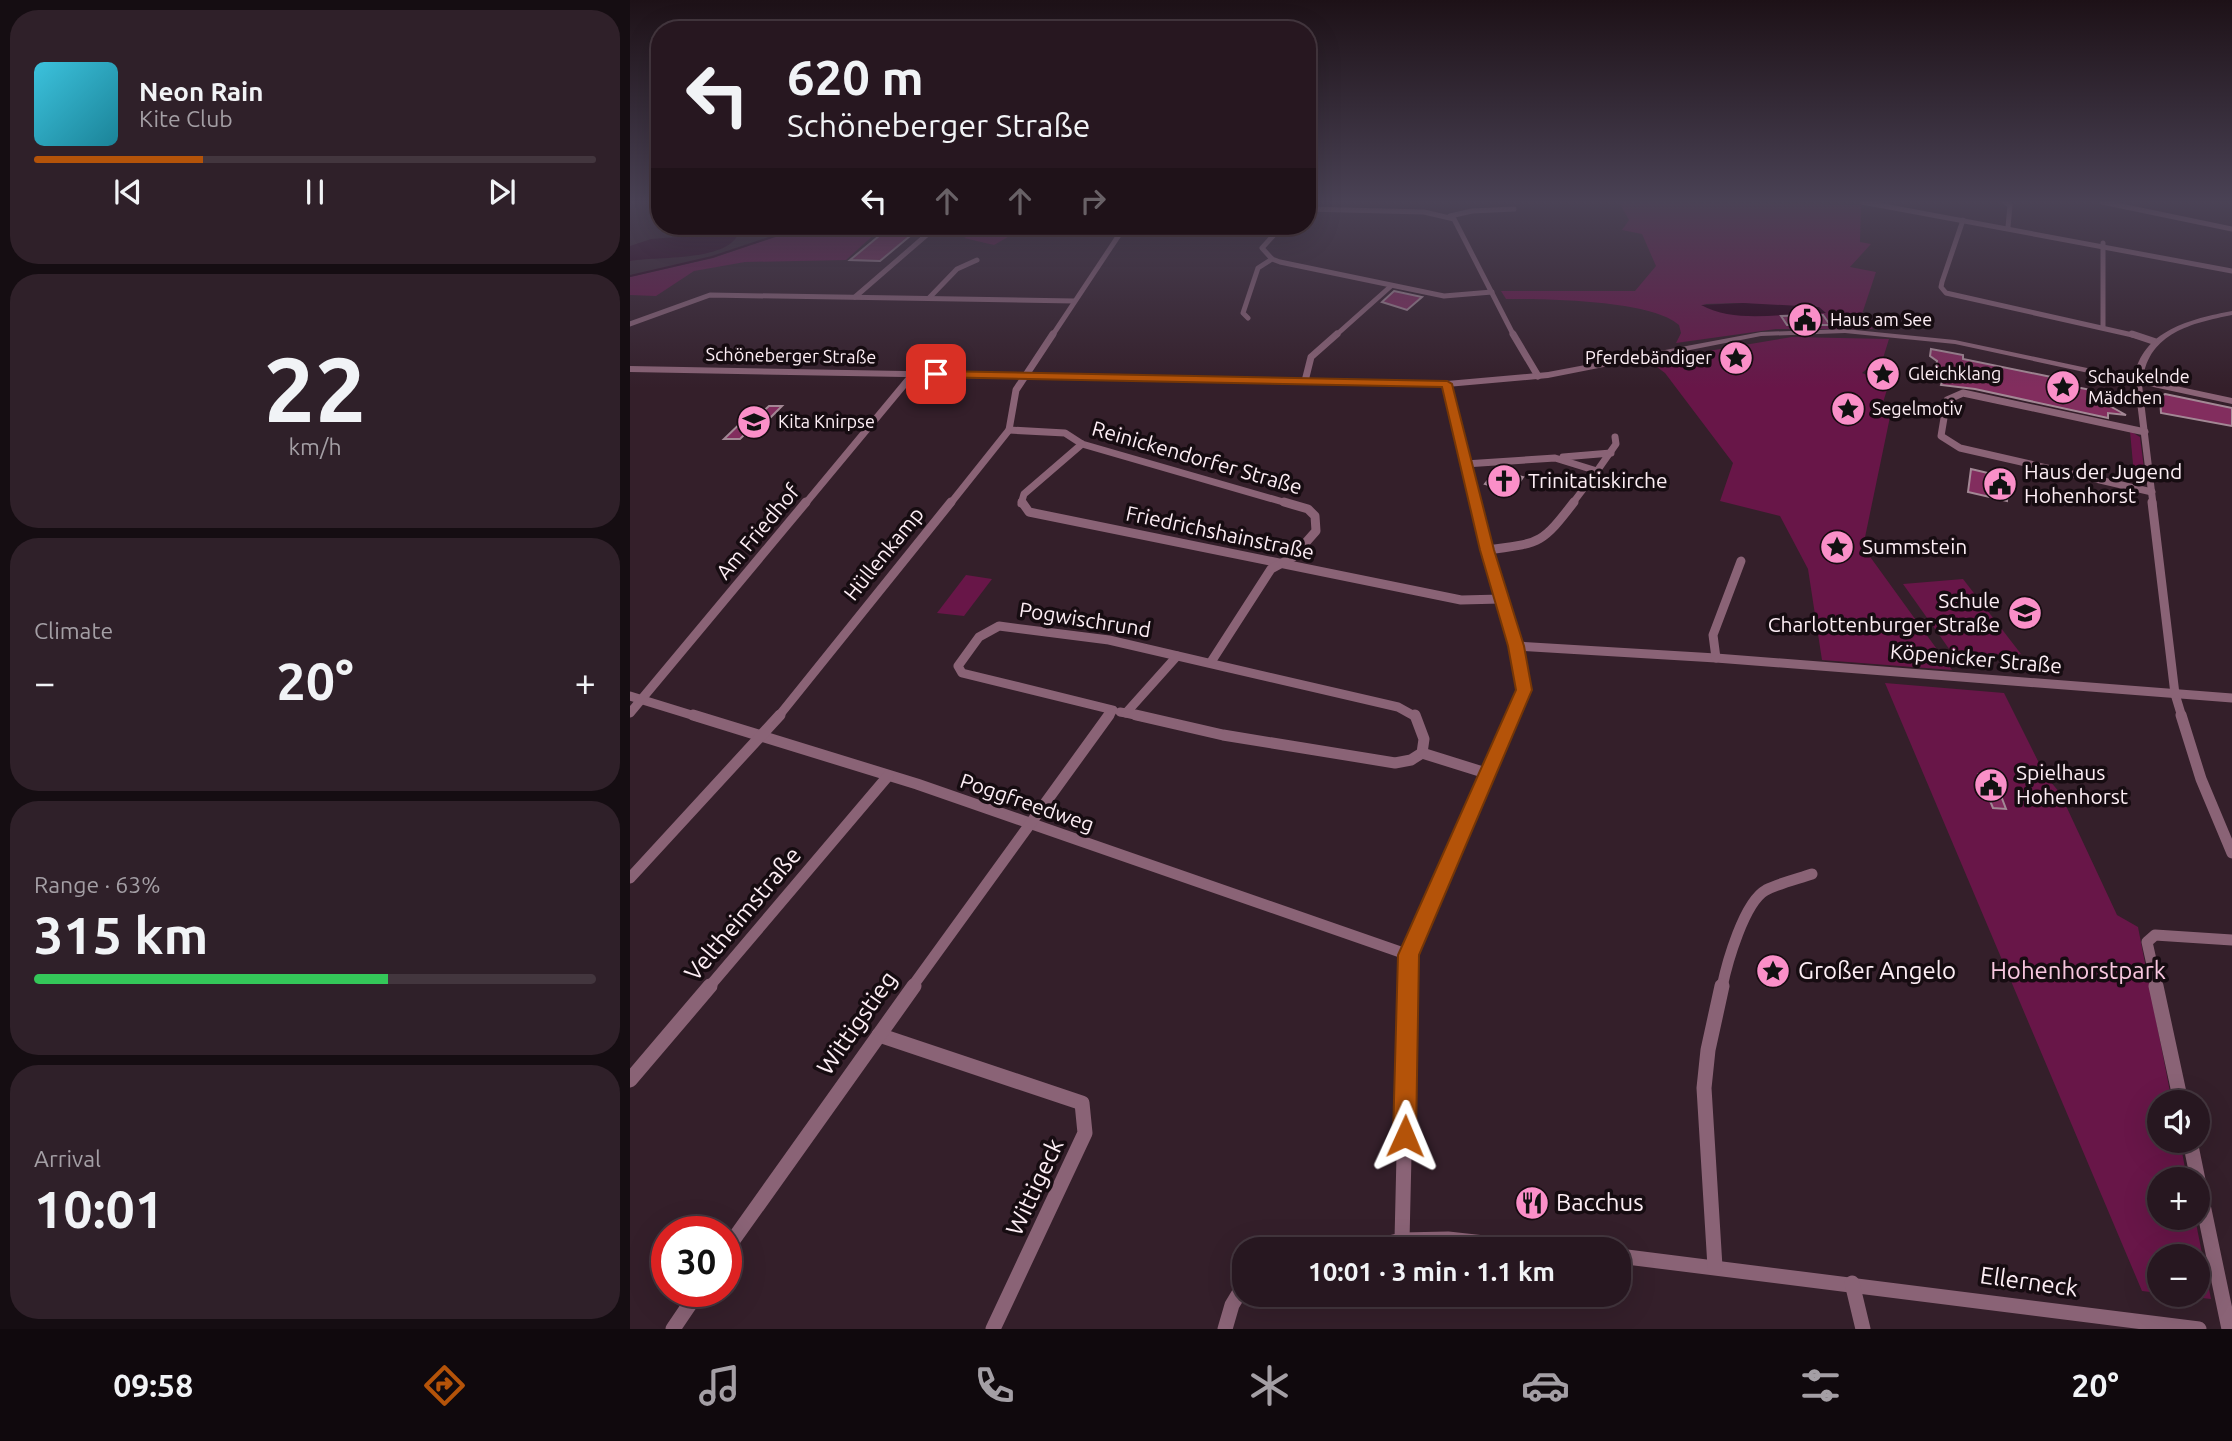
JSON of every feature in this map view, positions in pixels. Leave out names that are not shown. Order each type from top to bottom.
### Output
[{"type":"street","points":[[855,297],[893,264]]},
{"type":"street","points":[[929,298],[957,269],[968,264]]},
{"type":"street","name":"Hüllenkamp","points":[[630,878],[762,737],[1009,430],[1016,390],[1099,264]]},
{"type":"street","points":[[1248,318],[1243,313],[1258,268],[1264,264]]},
{"type":"street","points":[[1294,264],[1444,296],[1492,292]]},
{"type":"street","points":[[1478,264],[1538,376]]},
{"type":"street","points":[[1948,264],[1941,288],[1946,293],[2103,326],[2156,342]]},
{"type":"street","points":[[2103,264],[2103,326]]},
{"type":"street","points":[[2200,264],[2232,271]]},
{"type":"street","points":[[1305,381],[1311,357],[1391,286]]},
{"type":"street","points":[[630,324],[705,296],[1074,301]]},
{"type":"street","points":[[2232,313],[2188,324],[2156,342],[2139,365],[2138,380],[2175,694],[2201,779],[2232,853]]},
{"type":"street","name":"Schöneberger Straße","points":[[630,369],[1447,384],[1538,376],[1751,336],[1838,332],[1904,336],[1969,346],[2232,400]]},
{"type":"street","points":[[2104,374],[2139,365]]},
{"type":"street","name":"Am Friedhof","points":[[630,713],[644,700],[913,374]]},
{"type":"street","points":[[1402,1237],[1409,955],[1524,690],[1516,646],[1487,550],[1447,384]]},
{"type":"street","points":[[2145,432],[1963,393],[1947,400],[1941,436],[1946,442],[1960,448],[2152,492]]},
{"type":"street","name":"Reinickendorfer Straße","points":[[1009,430],[1065,433],[1082,444],[1308,509],[1315,516],[1316,531],[1293,557],[1272,569],[1211,662]]},
{"type":"street","points":[[1487,550],[1535,544],[1542,539],[1555,527],[1611,453],[1616,444],[1615,437]]},
{"type":"street","name":"Friedrichshainstraße","points":[[1082,444],[1024,494],[1021,504],[1029,512],[1461,600],[1501,599]]},
{"type":"street","points":[[1465,464],[1611,453]]},
{"type":"street","points":[[1555,458],[1597,471]]},
{"type":"street","points":[[1716,658],[1713,635],[1741,561]]},
{"type":"street","name":"Pogwischrund","points":[[999,626],[1086,636],[1177,656],[1398,708],[1415,715],[1421,726],[1424,739],[1422,753],[1411,760],[1395,763],[1223,735],[962,673],[958,666],[979,637],[999,626]]},
{"type":"street","name":"Köpenicker Straße","points":[[1516,646],[1716,658],[2232,698]]},
{"type":"street","name":"Pogwischrund","points":[[1126,713],[1177,656]]},
{"type":"street","name":"Poggfreedweg","points":[[630,696],[888,776],[1409,955]]},
{"type":"street","points":[[1028,824],[1113,710]]},
{"type":"street","points":[[1422,753],[1486,773]]},
{"type":"street","name":"Veltheimstraße","points":[[630,1080],[888,776]]},
{"type":"street","name":"Wittigstieg","points":[[742,1228],[1028,824]]},
{"type":"street","points":[[1715,1267],[1704,1088],[1708,1049],[1723,981],[1746,914],[1755,898],[1766,890],[1812,874]]},
{"type":"street","points":[[2178,1090],[2147,942],[2153,935],[2232,940]]},
{"type":"street","name":"Wittigeck","points":[[879,1035],[1082,1102],[1085,1133],[993,1329]]},
{"type":"street","points":[[2208,1230],[2229,1329]]},
{"type":"street","name":"Ellerneck","points":[[1631,1257],[1852,1283],[2199,1329]]},
{"type":"street","points":[[1852,1283],[1863,1329]]},
{"type":"street","points":[[1225,1329],[1232,1305]]},
{"type":"street","points":[[673,1329],[688,1307]]},
{"type":"green space","points":[[687,264],[734,264],[694,271],[656,296],[630,295],[630,277]]},
{"type":"green space","points":[[1655,264],[1853,264],[1850,267],[1876,272],[1862,314],[1873,329],[1776,329],[1676,343],[1681,333],[1679,325],[1646,310],[1597,303],[1506,299],[1501,291],[1635,291]],"holes":[[[1743,303],[1825,313],[1748,316],[1703,304]]]},
{"type":"green space","points":[[1792,337],[1889,339],[1880,368],[1870,366],[1862,373],[1889,383],[1881,409],[1891,412],[1863,547],[1952,670],[1822,660],[1808,569],[1780,516],[1720,501],[1733,463],[1665,373],[1649,361]]},
{"type":"green space","points":[[2130,431],[2140,437],[2146,484],[2135,486]]},
{"type":"green space","points":[[966,575],[992,579],[964,616],[937,613]]},
{"type":"green space","points":[[1963,579],[2021,654],[1957,660],[1903,584]]},
{"type":"green space","name":"Hohenhorstpark","points":[[1885,683],[2004,693],[2045,775],[2060,793],[2117,915],[2138,927],[2170,1090],[2147,1090],[2147,1153],[2182,1153],[2185,1167],[2147,1167],[2147,1230],[2197,1230],[2200,1244],[2147,1244],[2147,1292],[2142,1291]]},
{"type":"shaded area","points":[[1743,303],[1819,307],[1826,313],[1746,316],[1731,315],[1701,305]]},
{"type":"building","points":[[1394,291],[1422,297],[1407,310],[1382,302]]},
{"type":"building","name":"Haus am See","points":[[1823,315],[1830,325],[1787,325],[1781,316]]},
{"type":"building","points":[[1931,349],[1963,355],[1963,359],[2061,379],[2071,386],[2091,390],[2091,394],[2108,397],[2108,405],[2126,415],[2108,413],[2108,418],[1975,389],[1941,385],[1943,379],[1935,373],[1937,361],[1930,356]]},
{"type":"building","points":[[2165,394],[2232,408],[2232,426],[2161,413],[2160,397]]},
{"type":"building","name":"Kita Knirpse","points":[[769,406],[782,406],[759,429],[750,429],[740,439],[724,439],[749,415],[759,415]]},
{"type":"building","name":"Haus der Jugend Hohenhorst","points":[[1971,469],[2009,478],[2007,501],[1968,492]]},
{"type":"building","name":"Trinitatiskirche","points":[[1496,470],[1523,477],[1513,492],[1485,484]]},
{"type":"building","name":"Spielhaus Hohenhorst","points":[[1979,774],[1993,775],[2006,809],[1993,808]]},
{"type":"waterway","points":[[630,276],[682,264]]},
{"type":"place","name":"Haus am See","points":[[1805,320]]},
{"type":"place","name":"Pferdebändiger","points":[[1736,358]]},
{"type":"place","name":"Gleichklang","points":[[1883,374]]},
{"type":"place","name":"Schaukelnde Mädchen","points":[[2063,387]]},
{"type":"place","name":"Segelmotiv","points":[[1848,409]]},
{"type":"place","name":"Kita Knirpse","points":[[754,422]]},
{"type":"place","name":"Trinitatiskirche","points":[[1504,481]]},
{"type":"place","name":"Haus der Jugend Hohenhorst","points":[[2000,484]]},
{"type":"place","name":"Summstein","points":[[1837,547]]},
{"type":"place","name":"Schule Charlottenburger Straße","points":[[2025,613]]},
{"type":"place","name":"Spielhaus Hohenhorst","points":[[1991,785]]},
{"type":"place","name":"Großer Angelo","points":[[1773,971]]},
{"type":"place","name":"Bacchus","points":[[1532,1203]]},
{"type":"route","points":[[936,374],[1447,384],[1447,394],[1487,550],[1516,646],[1524,690],[1409,955],[1405,1136]]}]
